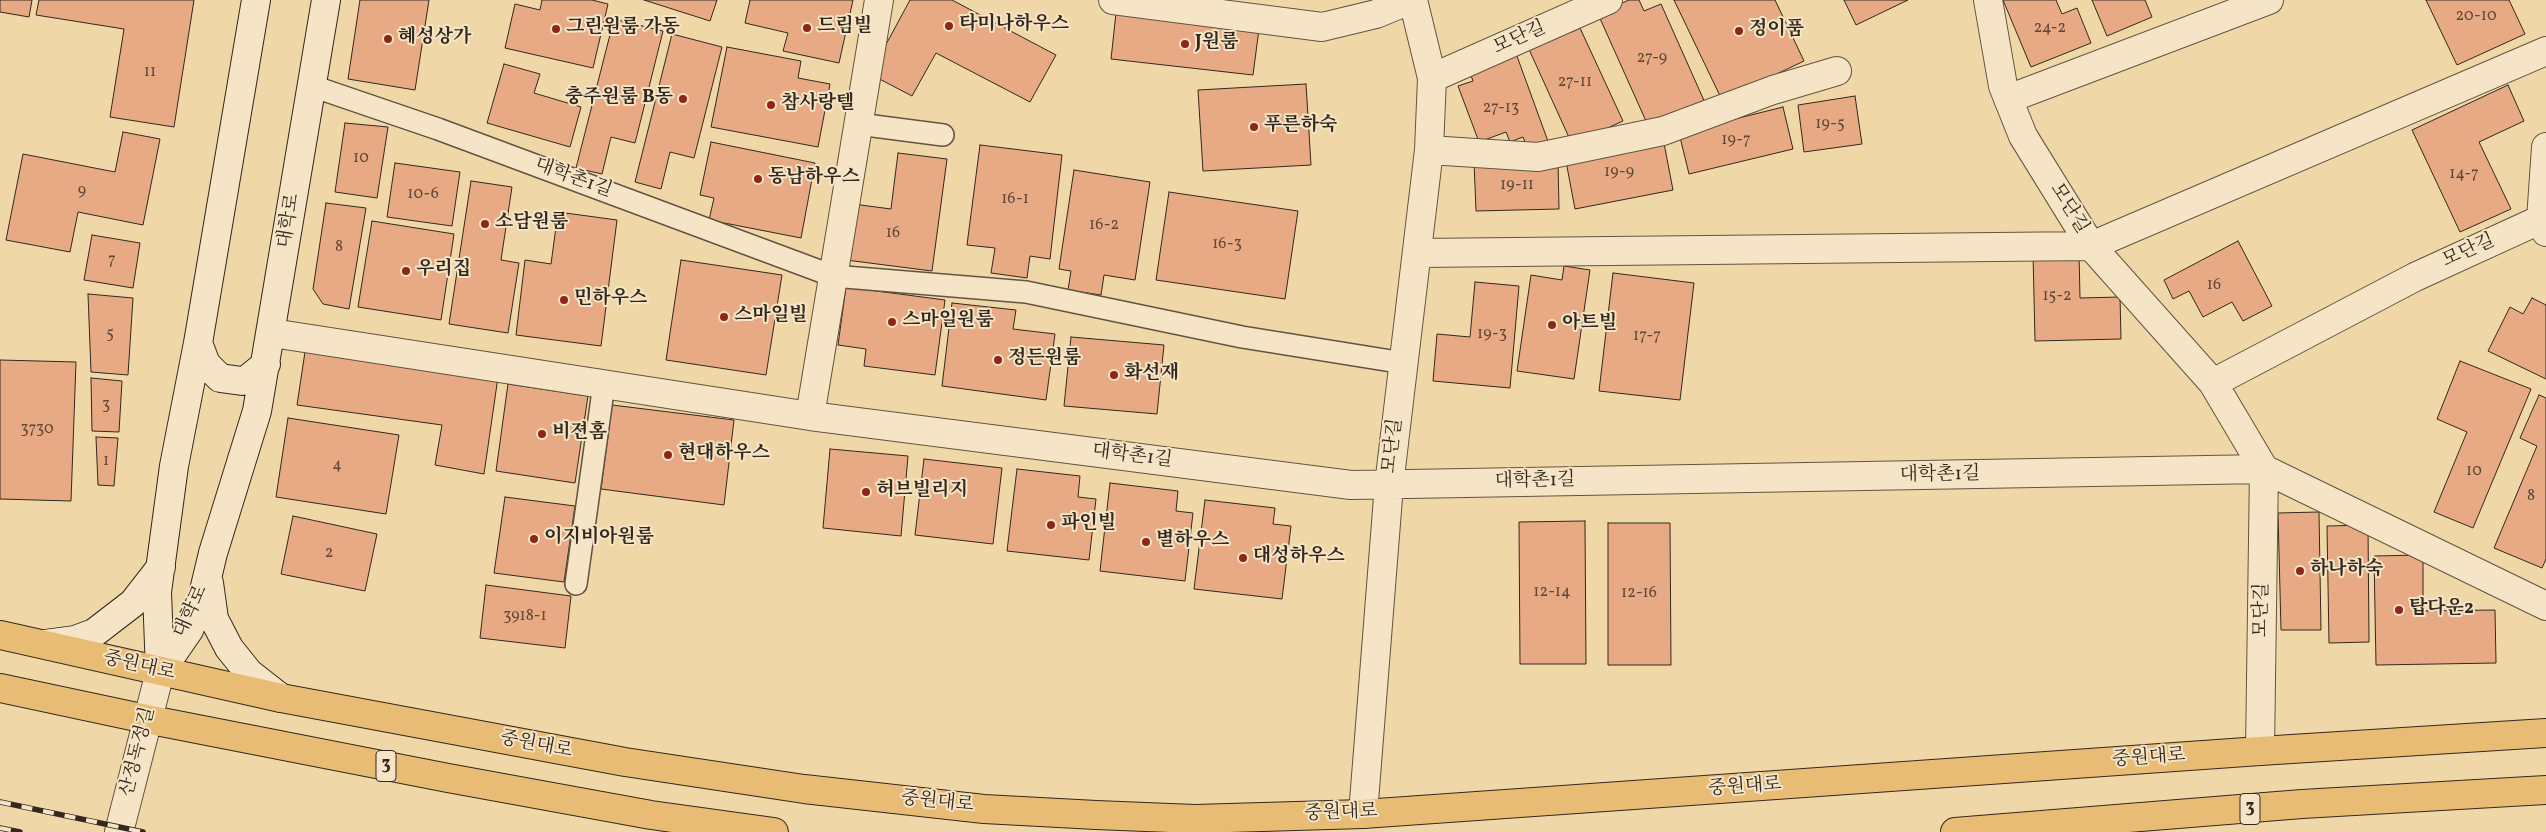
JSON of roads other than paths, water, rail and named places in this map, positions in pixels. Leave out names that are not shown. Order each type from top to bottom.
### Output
[{"type":"main road","name":"중원대로","points":[[0,635],[281,698],[625,762],[804,788],[974,808],[1195,819],[1363,814],[2260,751],[2546,734]]},
{"type":"main road","name":"3","points":[[0,688],[146,719],[651,815],[774,832]]},
{"type":"main road","name":"3","points":[[1955,832],[2302,804],[2546,790]]},
{"type":"street","name":"대학로","points":[[160,672],[157,629],[158,592],[174,466],[198,343],[256,0]]},
{"type":"street","name":"대학로","points":[[160,672],[189,630],[202,599],[257,411],[272,333],[326,0]]},
{"type":"street","points":[[810,416],[878,0]]},
{"type":"street","points":[[1113,0],[1322,27],[1376,14],[1411,0]]},
{"type":"street","name":"모단길","points":[[1363,814],[1388,485],[1430,150],[1432,78],[1411,0]]},
{"type":"street","name":"모단길","points":[[1432,78],[1608,0]]},
{"type":"street","name":"모단길","points":[[1988,0],[1998,58],[2008,99],[2023,136],[2092,246],[2213,383],[2264,469],[2260,751]]},
{"type":"street","points":[[2008,99],[2269,0]]},
{"type":"street","points":[[1418,254],[2092,246],[2546,51]]},
{"type":"street","points":[[1430,150],[1538,157],[1663,131],[1773,90],[1837,71]]},
{"type":"street","points":[[2544,223],[2546,147]]},
{"type":"street","name":"모단길","points":[[2213,383],[2415,277],[2544,223]]},
{"type":"street","name":"대학촌1길","points":[[272,333],[810,416],[1351,485],[2264,469]]},
{"type":"street","points":[[198,343],[206,364],[220,378],[242,381],[250,378],[266,364]]},
{"type":"street","points":[[2264,469],[2546,606]]},
{"type":"street","points":[[45,644],[75,640],[94,633],[133,603],[161,567]]},
{"type":"street","points":[[208,575],[214,619],[228,648],[250,673],[281,698]]},
{"type":"street","name":"산정독정길","points":[[119,832],[146,719],[160,672]]},
{"type":"lane","name":"대학촌1길","points":[[312,86],[438,129],[833,276],[1026,292],[1242,337],[1404,363]]},
{"type":"lane","points":[[858,124],[943,135]]},
{"type":"lane","points":[[576,584],[604,384]]},
{"type":"railway","points":[[0,802],[143,832]]},
{"type":"railway","points":[[0,828],[20,832]]},
{"type":"place","name":"타미나하우스","points":[[949,26]]},
{"type":"place","name":"드림빌","points":[[807,28]]},
{"type":"place","name":"그린원룸 가동","points":[[556,29]]},
{"type":"place","name":"정이품","points":[[1739,31]]},
{"type":"place","name":"혜성상가","points":[[388,39]]},
{"type":"place","name":"J원룸","points":[[1185,44]]},
{"type":"place","name":"충주원룸 B동","points":[[683,99]]},
{"type":"place","name":"참사랑텔","points":[[771,105]]},
{"type":"place","name":"푸른하숙","points":[[1254,127]]},
{"type":"place","name":"동남하우스","points":[[758,179]]},
{"type":"place","name":"소담원룸","points":[[485,224]]},
{"type":"place","name":"우리집","points":[[406,271]]},
{"type":"place","name":"민하우스","points":[[564,300]]},
{"type":"place","name":"스마일빌","points":[[724,317]]},
{"type":"place","name":"스마일원룸","points":[[892,322]]},
{"type":"place","name":"아트빌","points":[[1552,325]]},
{"type":"place","name":"정든원룸","points":[[998,360]]},
{"type":"place","name":"화선재","points":[[1114,375]]},
{"type":"place","name":"비젼홈","points":[[542,434]]},
{"type":"place","name":"현대하우스","points":[[668,455]]},
{"type":"place","name":"허브빌리지","points":[[866,492]]},
{"type":"place","name":"파인빌","points":[[1051,525]]},
{"type":"place","name":"이지비아원룸","points":[[534,539]]},
{"type":"place","name":"별하우스","points":[[1146,542]]},
{"type":"place","name":"대성하우스","points":[[1243,558]]},
{"type":"place","name":"하나하숙","points":[[2300,571]]},
{"type":"place","name":"탑다운2","points":[[2399,610]]}]
